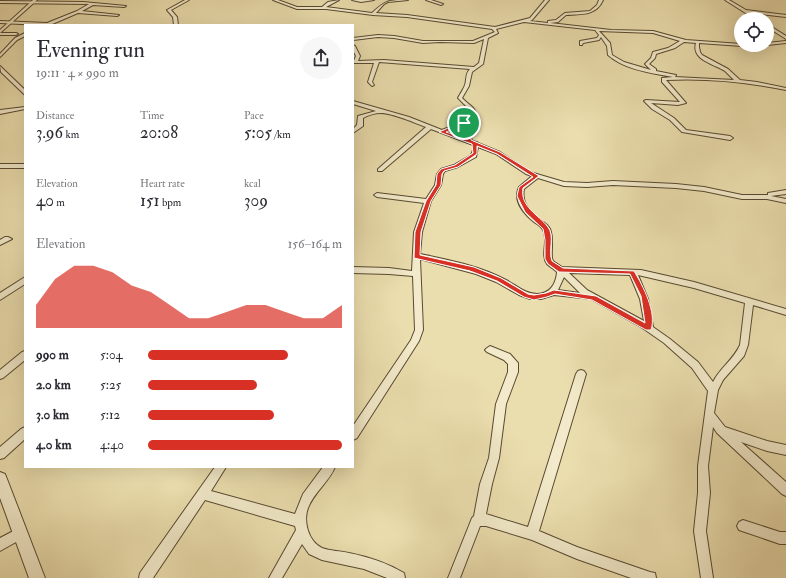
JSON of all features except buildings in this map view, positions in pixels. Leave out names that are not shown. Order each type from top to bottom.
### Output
[{"type":"street","points":[[61,2],[66,0]]},
{"type":"street","points":[[112,5],[121,0]]},
{"type":"street","points":[[176,24],[175,17],[169,10],[187,0]]},
{"type":"street","points":[[275,0],[297,8],[323,8],[373,14],[412,16],[493,28],[531,19],[547,0]]},
{"type":"street","points":[[323,8],[329,3],[337,0]]},
{"type":"street","points":[[354,0],[372,0]]},
{"type":"street","points":[[373,14],[388,0],[406,0]]},
{"type":"street","points":[[428,0],[442,4]]},
{"type":"street","points":[[546,23],[557,21],[565,14],[582,15],[588,13],[595,9],[601,0]]},
{"type":"street","points":[[727,0],[743,11],[786,16]]},
{"type":"street","points":[[0,33],[33,1]]},
{"type":"street","points":[[0,2],[33,1],[92,3],[124,6]]},
{"type":"street","points":[[0,22],[47,24],[78,12],[92,3]]},
{"type":"street","points":[[78,12],[117,15]]},
{"type":"street","points":[[531,19],[538,23]]},
{"type":"street","points":[[524,21],[596,29],[653,32],[683,40],[734,44]]},
{"type":"street","points":[[354,39],[378,36],[394,37],[420,42],[474,42],[497,32],[493,28]]},
{"type":"street","points":[[596,29],[609,43],[611,49],[610,55],[614,58],[628,64],[684,78]]},
{"type":"street","points":[[775,30],[780,30]]},
{"type":"street","points":[[775,30],[786,38]]},
{"type":"street","points":[[0,33],[16,34]]},
{"type":"street","points":[[0,56],[16,39],[24,35]]},
{"type":"street","points":[[581,44],[581,42],[584,41],[598,39],[601,35]]},
{"type":"street","points":[[441,132],[473,118],[474,113],[471,107],[461,101],[460,98],[467,86],[470,71],[477,68],[481,64],[486,37]]},
{"type":"street","points":[[656,72],[647,64],[653,58],[654,53],[665,51],[681,43],[683,40]]},
{"type":"street","points":[[698,41],[698,51],[704,59],[725,70],[739,82]]},
{"type":"street","points":[[774,43],[786,42]]},
{"type":"street","points":[[354,48],[358,56],[354,61]]},
{"type":"street","points":[[354,61],[377,61],[477,68]]},
{"type":"street","points":[[372,85],[370,82],[377,61]]},
{"type":"street","points":[[0,67],[3,72],[23,88]]},
{"type":"street","points":[[730,138],[684,131],[672,119],[646,102],[651,101],[668,104],[684,103],[663,80],[664,79],[684,78],[757,83],[786,90]]},
{"type":"street","points":[[354,102],[407,118],[441,132],[472,142],[498,153],[528,173],[570,184],[587,186],[613,183],[676,186],[704,189],[742,197],[767,197],[786,201]]},
{"type":"street","points":[[0,112],[24,108]]},
{"type":"street","points":[[354,130],[360,126],[360,117],[370,113],[382,111]]},
{"type":"street","points":[[354,434],[415,342],[419,330],[416,274],[418,232],[428,201],[438,185],[440,174],[443,170],[456,166],[474,156],[476,150],[464,123]]},
{"type":"street","points":[[380,170],[430,127]]},
{"type":"street","points":[[0,166],[24,166]]},
{"type":"street","points":[[536,176],[521,188],[519,196],[527,211],[546,228],[548,240],[548,259],[584,292],[648,328],[667,341],[695,365],[713,390]]},
{"type":"street","points":[[754,198],[756,194],[759,193],[776,194],[786,192]]},
{"type":"street","points":[[377,195],[428,201]]},
{"type":"street","points":[[0,243],[8,239]]},
{"type":"street","points":[[416,256],[471,269],[499,280],[526,296],[540,297],[554,292],[593,298]]},
{"type":"street","points":[[354,270],[389,271],[416,274]]},
{"type":"street","points":[[561,270],[632,272],[648,274],[694,285],[786,312]]},
{"type":"street","points":[[554,292],[561,279],[561,270]]},
{"type":"street","points":[[632,272],[644,296],[648,312],[648,328]]},
{"type":"street","points":[[0,297],[24,281]]},
{"type":"street","points":[[706,578],[700,531],[704,493],[702,466],[709,414],[713,390],[720,377],[741,352],[744,345],[749,301]]},
{"type":"street","points":[[454,578],[473,528],[479,520],[486,484],[494,458],[501,404],[513,372],[513,363],[507,357],[490,350]]},
{"type":"street","points":[[0,375],[24,356]]},
{"type":"street","points":[[532,534],[581,374]]},
{"type":"street","points":[[709,414],[721,430],[786,490]]},
{"type":"street","points":[[721,430],[767,446],[786,450]]},
{"type":"street","points":[[0,454],[24,433]]},
{"type":"street","points":[[145,578],[220,468]]},
{"type":"street","points":[[276,578],[300,526],[302,506],[311,491],[329,468]]},
{"type":"street","points":[[0,479],[21,533],[36,578]]},
{"type":"street","points":[[203,494],[300,526],[307,542],[316,551],[327,555],[368,563],[384,569],[399,578]]},
{"type":"street","points":[[479,520],[493,521],[532,534],[577,553],[650,578]]},
{"type":"street","points":[[743,526],[780,538],[786,538]]},
{"type":"street","points":[[0,545],[21,533]]},
{"type":"route","points":[[464,123],[441,132],[469,141],[478,144],[498,153],[528,173],[536,176],[521,188],[519,196],[527,211],[546,228],[548,240],[548,259],[550,262],[561,270],[632,272],[644,296],[648,312],[648,328],[593,298],[554,292],[540,297],[526,296],[499,280],[471,269],[416,256],[418,232],[428,201],[438,185],[440,174],[443,170],[456,166],[474,156],[476,153],[476,150],[475,143],[469,141],[464,123]]}]
